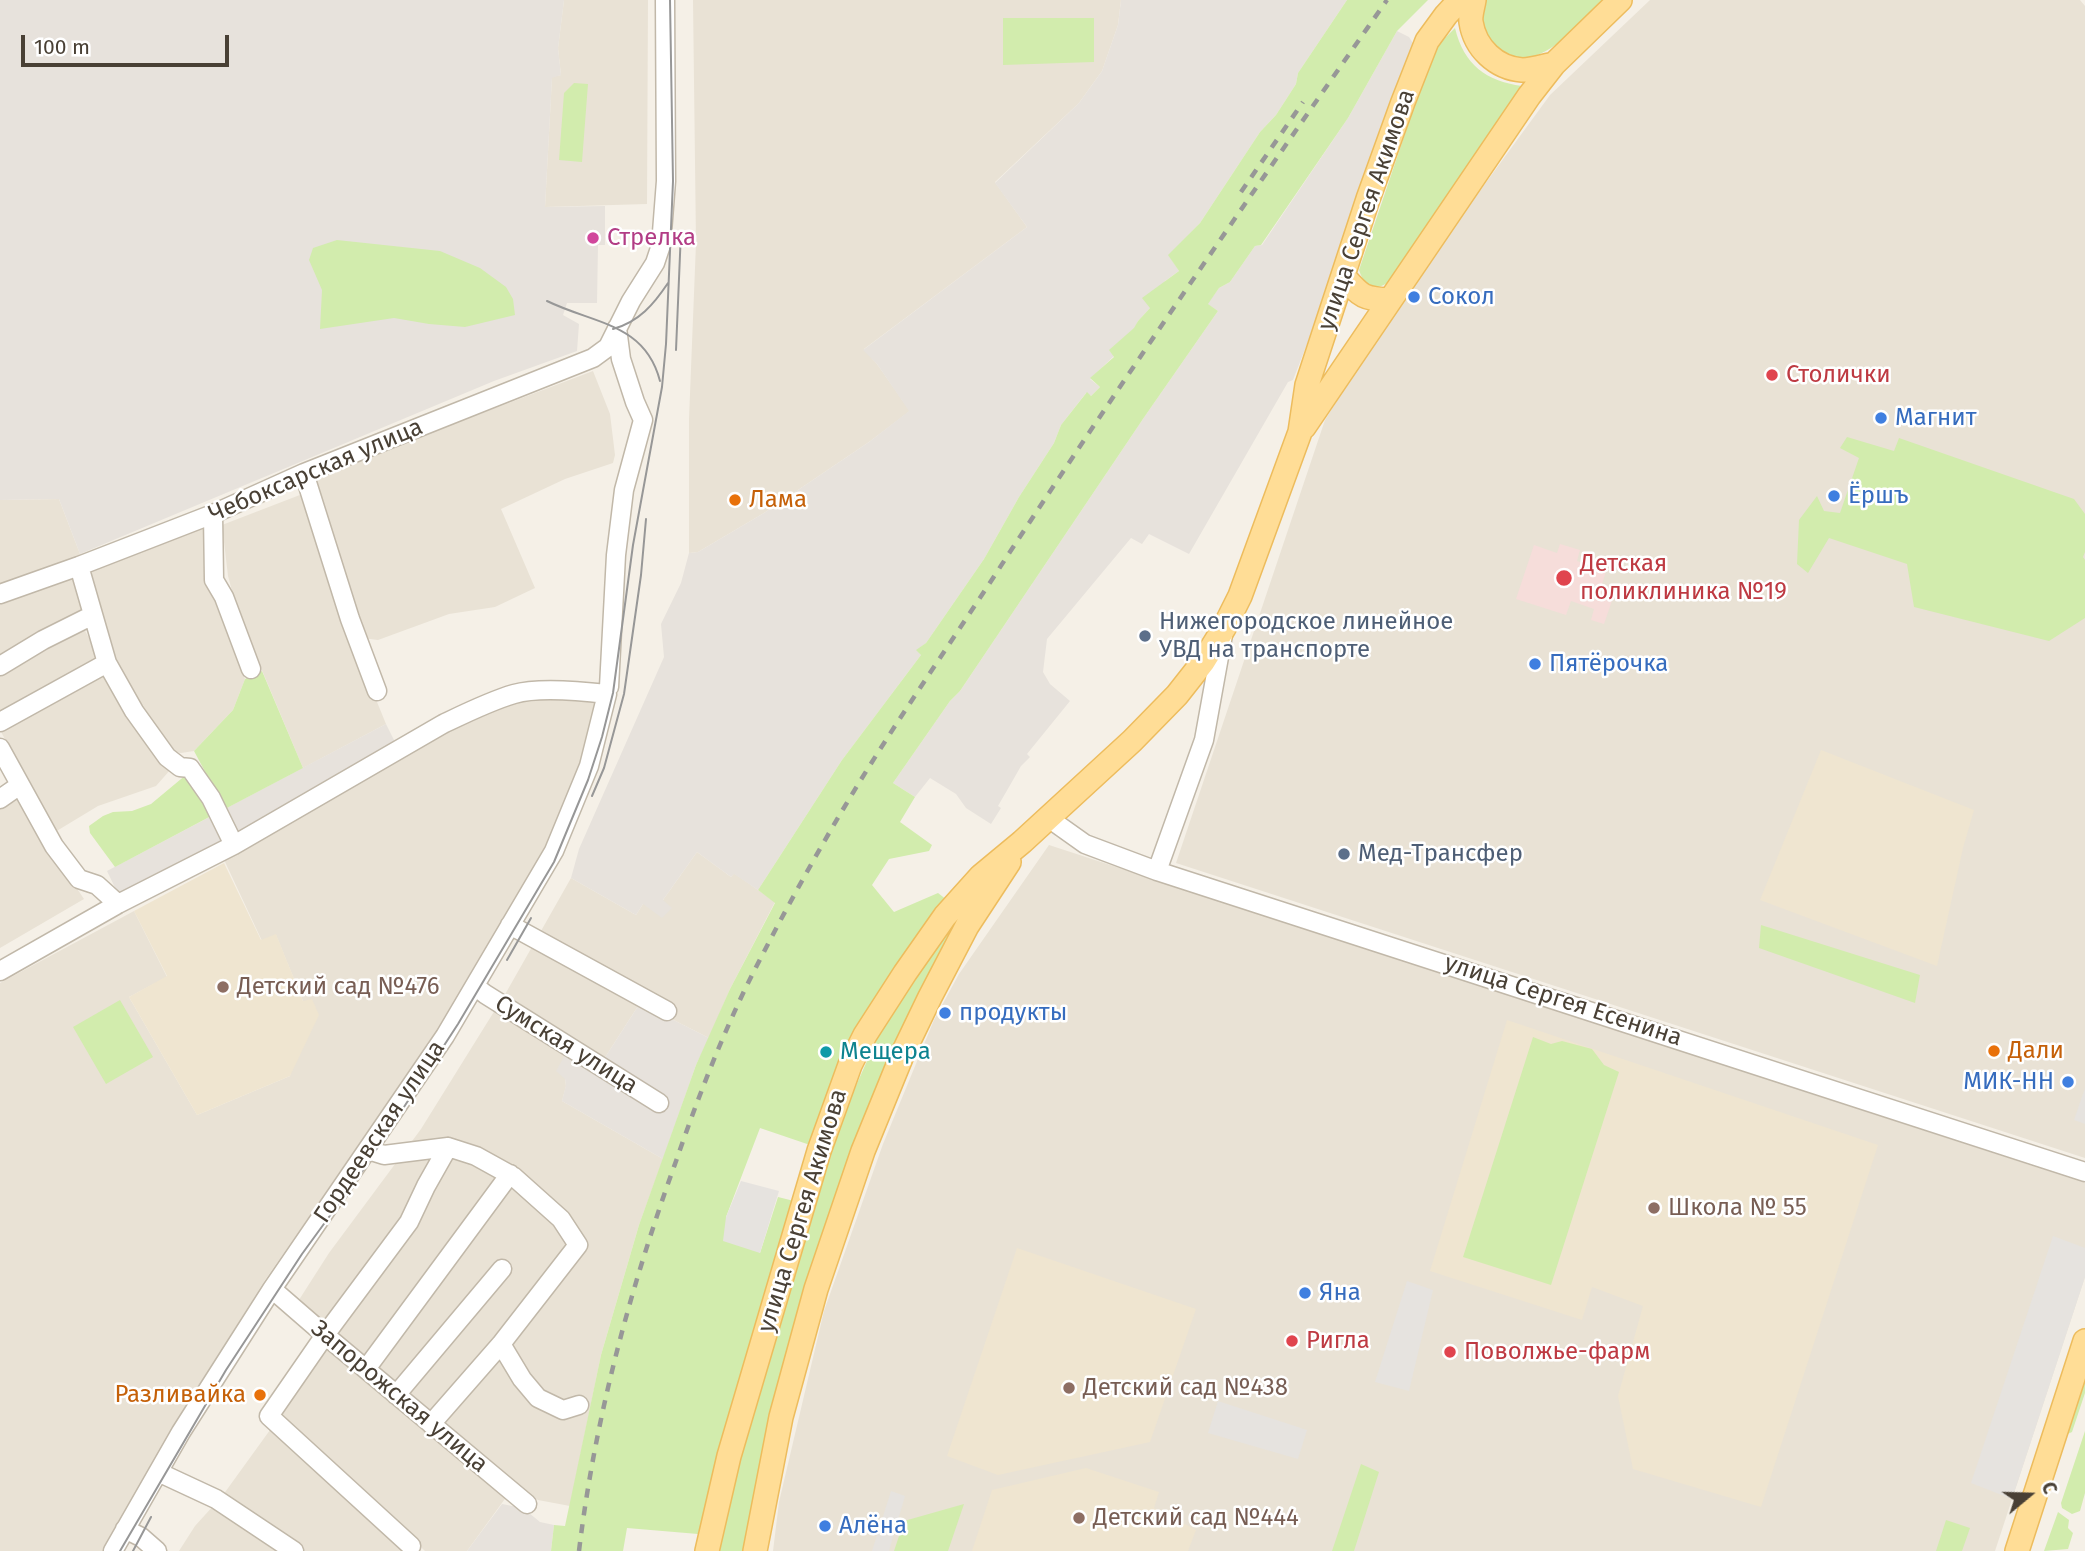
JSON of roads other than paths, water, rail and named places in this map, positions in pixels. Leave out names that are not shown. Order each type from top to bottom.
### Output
[{"type":"main road","name":"улица Сергея Акимова","points":[[707,1551],[729,1456],[819,1151],[850,1065],[865,1035],[905,973],[949,912],[981,876],[1132,741],[1177,695],[1203,663],[1224,628],[1240,596],[1300,432],[1307,385],[1368,199],[1427,41],[1460,0]]},
{"type":"main road","points":[[1474,0],[1471,19],[1476,40],[1488,56],[1506,67],[1525,70],[1555,64]]},
{"type":"main road","name":"улица Сергея Акимова","points":[[1300,432],[1502,134],[1555,64],[1620,0]]},
{"type":"main road","points":[[1344,277],[1359,293],[1370,299],[1390,300]]},
{"type":"main road","name":"улица Сергея Акимова","points":[[755,1551],[780,1417],[816,1289],[863,1151],[902,1053],[967,926],[1022,842]]},
{"type":"main road","points":[[949,912],[958,911],[966,918],[967,926]]},
{"type":"main road","points":[[2017,1551],[2085,1340]]},
{"type":"street","name":"Чебоксарская улица","points":[[0,594],[213,514],[304,473],[593,358],[608,347],[631,301],[655,263],[660,245],[666,181],[665,0]]},
{"type":"street","name":"Гордеевская улица","points":[[113,1551],[181,1432],[272,1289],[445,1036],[554,851],[589,766],[608,690],[624,490],[643,420],[621,359],[617,328]]},
{"type":"street","points":[[304,473],[350,619],[377,691]]},
{"type":"street","points":[[213,514],[214,580],[224,597],[251,669]]},
{"type":"street","points":[[79,566],[107,663],[134,711],[167,757],[180,767],[190,768],[211,798],[234,845]]},
{"type":"street","points":[[0,666],[43,640],[93,615]]},
{"type":"street","points":[[1157,871],[1204,740],[1224,628]]},
{"type":"street","points":[[0,722],[107,663]]},
{"type":"street","points":[[0,971],[118,904],[234,845],[422,735],[465,713],[516,693],[608,690]]},
{"type":"street","points":[[0,748],[54,846],[79,879],[97,885],[118,904]]},
{"type":"street","points":[[0,799],[20,785]]},
{"type":"street","name":"улица Сергея Есенина","points":[[1047,817],[1085,844],[1157,871],[2085,1172]]},
{"type":"street","points":[[510,925],[667,1011]]},
{"type":"street","name":"Сумская улица","points":[[475,986],[659,1103]]},
{"type":"street","points":[[411,1546],[269,1416],[325,1335],[410,1222],[426,1185],[449,1147]]},
{"type":"street","points":[[368,1150],[384,1155],[449,1147],[476,1156],[510,1174],[561,1219],[578,1245],[501,1344],[431,1424]]},
{"type":"street","points":[[366,1369],[510,1174]]},
{"type":"street","points":[[396,1395],[502,1269]]},
{"type":"street","name":"Запорожская улица","points":[[272,1289],[527,1504]]},
{"type":"street","points":[[501,1344],[522,1380],[538,1398],[563,1410],[579,1405]]},
{"type":"street","points":[[158,1472],[216,1499],[294,1551]]},
{"type":"street","points":[[125,1529],[157,1551]]},
{"type":"tram line","points":[[120,1551],[226,1370],[302,1254],[361,1173],[458,1024],[554,862],[588,780],[613,693],[633,545],[662,387],[673,181],[670,0]]},
{"type":"tram line","points":[[676,350],[681,231]]},
{"type":"tram line","points":[[613,329],[631,322],[645,311],[668,283]]},
{"type":"tram line","points":[[547,301],[630,336],[643,347],[653,362],[660,381]]},
{"type":"tram line","points":[[592,796],[604,768],[624,694],[646,519]]},
{"type":"tram line","points":[[507,960],[531,918]]},
{"type":"tram line","points":[[133,1551],[151,1517]]},
{"type":"railway","points":[[579,1551],[594,1452],[616,1354],[643,1258],[683,1140],[711,1068],[764,952],[838,818],[908,706],[1147,347],[1387,0]]},
{"type":"railway","points":[[1241,192],[1303,102]]},
{"type":"place","name":"Стрелка","points":[[593,238]]},
{"type":"place","name":"Сокол","points":[[1414,297]]},
{"type":"place","name":"Столички","points":[[1772,375]]},
{"type":"place","name":"Магнит","points":[[1881,418]]},
{"type":"place","name":"Ёршъ","points":[[1834,496]]},
{"type":"place","name":"Лама","points":[[735,500]]},
{"type":"place","name":"Детская поликлиника №19","points":[[1564,578]]},
{"type":"place","name":"Нижегородское линейное УВД на транспорте","points":[[1145,636]]},
{"type":"place","name":"Пятёрочка","points":[[1535,664]]},
{"type":"place","name":"Мед-Трансфер","points":[[1344,854]]},
{"type":"place","name":"Детский сад №476","points":[[223,987]]},
{"type":"place","name":"продукты","points":[[945,1013]]},
{"type":"place","name":"Дали","points":[[1994,1051]]},
{"type":"place","name":"Мещера","points":[[826,1052]]},
{"type":"place","name":"МИК-НН","points":[[2068,1082]]},
{"type":"place","name":"Школа № 55","points":[[1654,1208]]},
{"type":"place","name":"Яна","points":[[1305,1293]]},
{"type":"place","name":"Ригла","points":[[1292,1341]]},
{"type":"place","name":"Поволжье-фарм","points":[[1450,1352]]},
{"type":"place","name":"Детский сад №438","points":[[1069,1388]]},
{"type":"place","name":"Разливайка","points":[[260,1395]]},
{"type":"place","name":"Детский сад №444","points":[[1079,1518]]},
{"type":"place","name":"Алёна","points":[[825,1526]]}]
